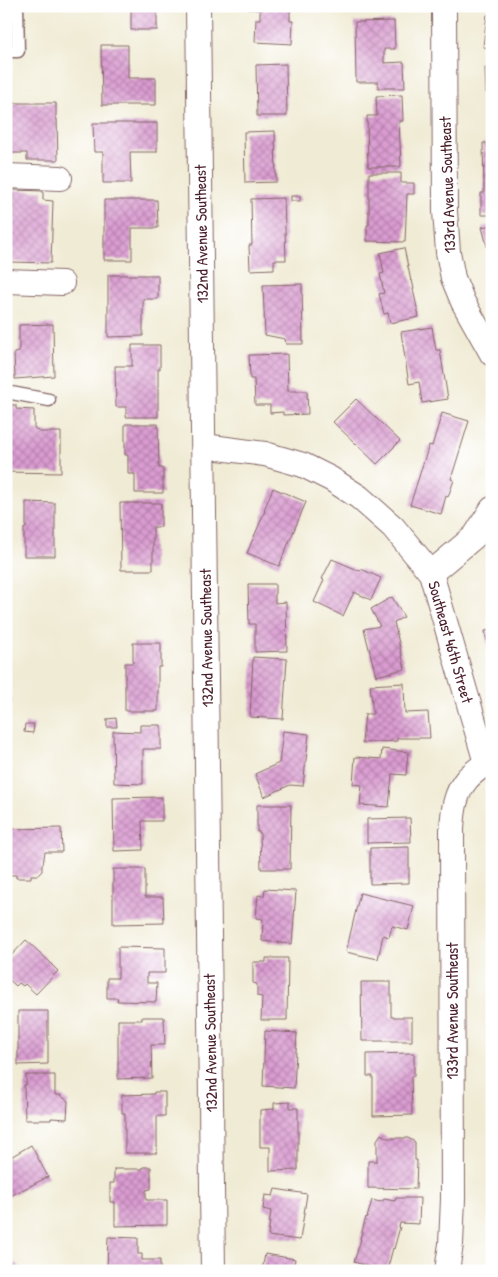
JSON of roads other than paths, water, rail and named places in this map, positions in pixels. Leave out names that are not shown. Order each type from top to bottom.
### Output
[{"type":"street","name":"132nd Avenue Southeast","points":[[198,6],[213,1271]]},
{"type":"street","name":"133rd Avenue Southeast","points":[[444,6],[444,211],[448,252],[453,278],[463,302],[492,354]]},
{"type":"street","points":[[6,176],[60,178]]},
{"type":"street","points":[[6,281],[62,283]]},
{"type":"street","name":"Southeast 46th Street","points":[[204,446],[265,454],[303,465],[331,479],[359,497],[393,527],[431,573],[489,765]]},
{"type":"street","points":[[431,573],[475,536],[492,509]]},
{"type":"street","name":"133rd Avenue Southeast","points":[[447,1271],[451,1244],[453,1199],[452,829],[454,808],[459,792],[467,778],[489,765]]},
{"type":"lane","points":[[6,51],[18,51],[18,6]]},
{"type":"lane","points":[[6,392],[49,400]]}]
